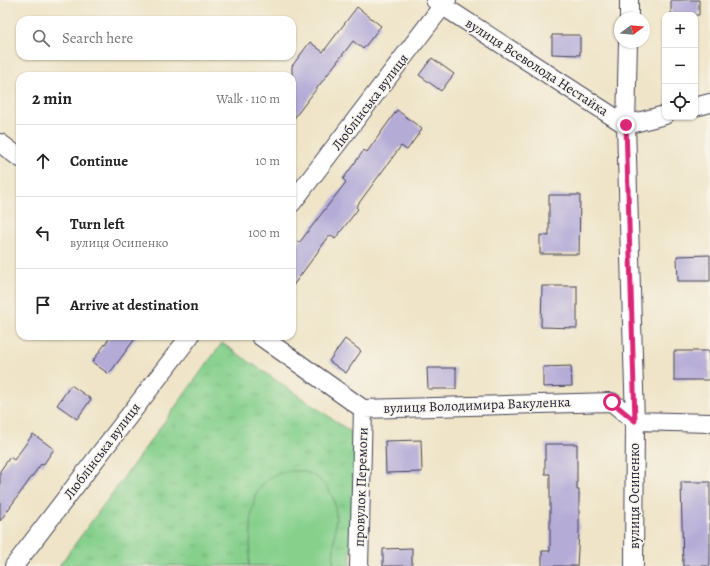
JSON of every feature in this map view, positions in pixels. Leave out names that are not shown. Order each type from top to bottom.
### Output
[{"type":"street","points":[[629,0],[629,12]]},
{"type":"street","name":"вулиця Всеволода Нестайка","points":[[442,2],[626,125]]},
{"type":"street","name":"Люблінська вулиця","points":[[296,198],[442,2]]},
{"type":"street","name":"вулиця Осипенко","points":[[628,48],[626,125],[635,421],[634,566]]},
{"type":"street","points":[[698,106],[710,103]]},
{"type":"street","points":[[626,125],[662,116]]},
{"type":"street","points":[[0,143],[16,155]]},
{"type":"street","name":"Люблінська вулиця","points":[[14,566],[187,340]]},
{"type":"street","name":"вулиця Володимира Вакуленка","points":[[266,340],[364,409],[612,402],[635,421]]},
{"type":"street","name":"провулок Перемоги","points":[[359,566],[364,409]]},
{"type":"street","points":[[635,421],[710,423]]},
{"type":"green space","points":[[222,343],[357,436],[350,566],[59,566]]},
{"type":"green space","points":[[288,471],[303,471],[316,477],[327,487],[334,500],[336,515],[333,566],[249,566],[252,510],[255,496],[263,484],[274,475]]},
{"type":"building","points":[[671,0],[699,0],[699,15],[698,12],[671,12]]},
{"type":"building","points":[[357,7],[381,26],[363,49],[353,41],[296,116],[296,72],[292,72],[292,66],[310,42],[323,52]]},
{"type":"building","points":[[552,35],[580,35],[580,55],[552,54]]},
{"type":"building","points":[[432,58],[454,74],[441,91],[419,75]]},
{"type":"building","points":[[397,110],[422,129],[407,150],[401,146],[356,207],[358,209],[335,239],[330,235],[296,282],[296,241],[299,243],[346,182],[343,179],[364,150],[367,152]]},
{"type":"building","points":[[549,195],[580,195],[579,254],[540,254],[540,235],[549,236]]},
{"type":"building","points":[[710,255],[710,281],[678,281],[677,256]]},
{"type":"building","points":[[542,286],[577,286],[577,328],[541,327]]},
{"type":"building","points":[[345,339],[361,351],[346,373],[329,361]]},
{"type":"building","points":[[108,340],[134,340],[109,374],[92,362]]},
{"type":"building","points":[[674,351],[709,351],[709,380],[674,380]]},
{"type":"building","points":[[571,366],[572,386],[543,387],[543,367]]},
{"type":"building","points":[[427,368],[456,368],[456,389],[428,389]]},
{"type":"building","points":[[71,385],[91,399],[77,419],[57,405]]},
{"type":"building","points":[[33,434],[54,449],[43,465],[41,464],[0,521],[0,471],[10,457],[14,460]]},
{"type":"building","points":[[421,440],[422,472],[386,473],[385,441]]},
{"type":"building","points":[[545,444],[577,444],[579,532],[577,566],[542,566],[542,551],[550,551],[550,474],[545,474]]},
{"type":"building","points":[[681,482],[710,482],[710,566],[683,566]]},
{"type":"building","points":[[412,548],[412,566],[383,566],[383,549]]},
{"type":"route","points":[[612,402],[635,421],[626,125]]}]
